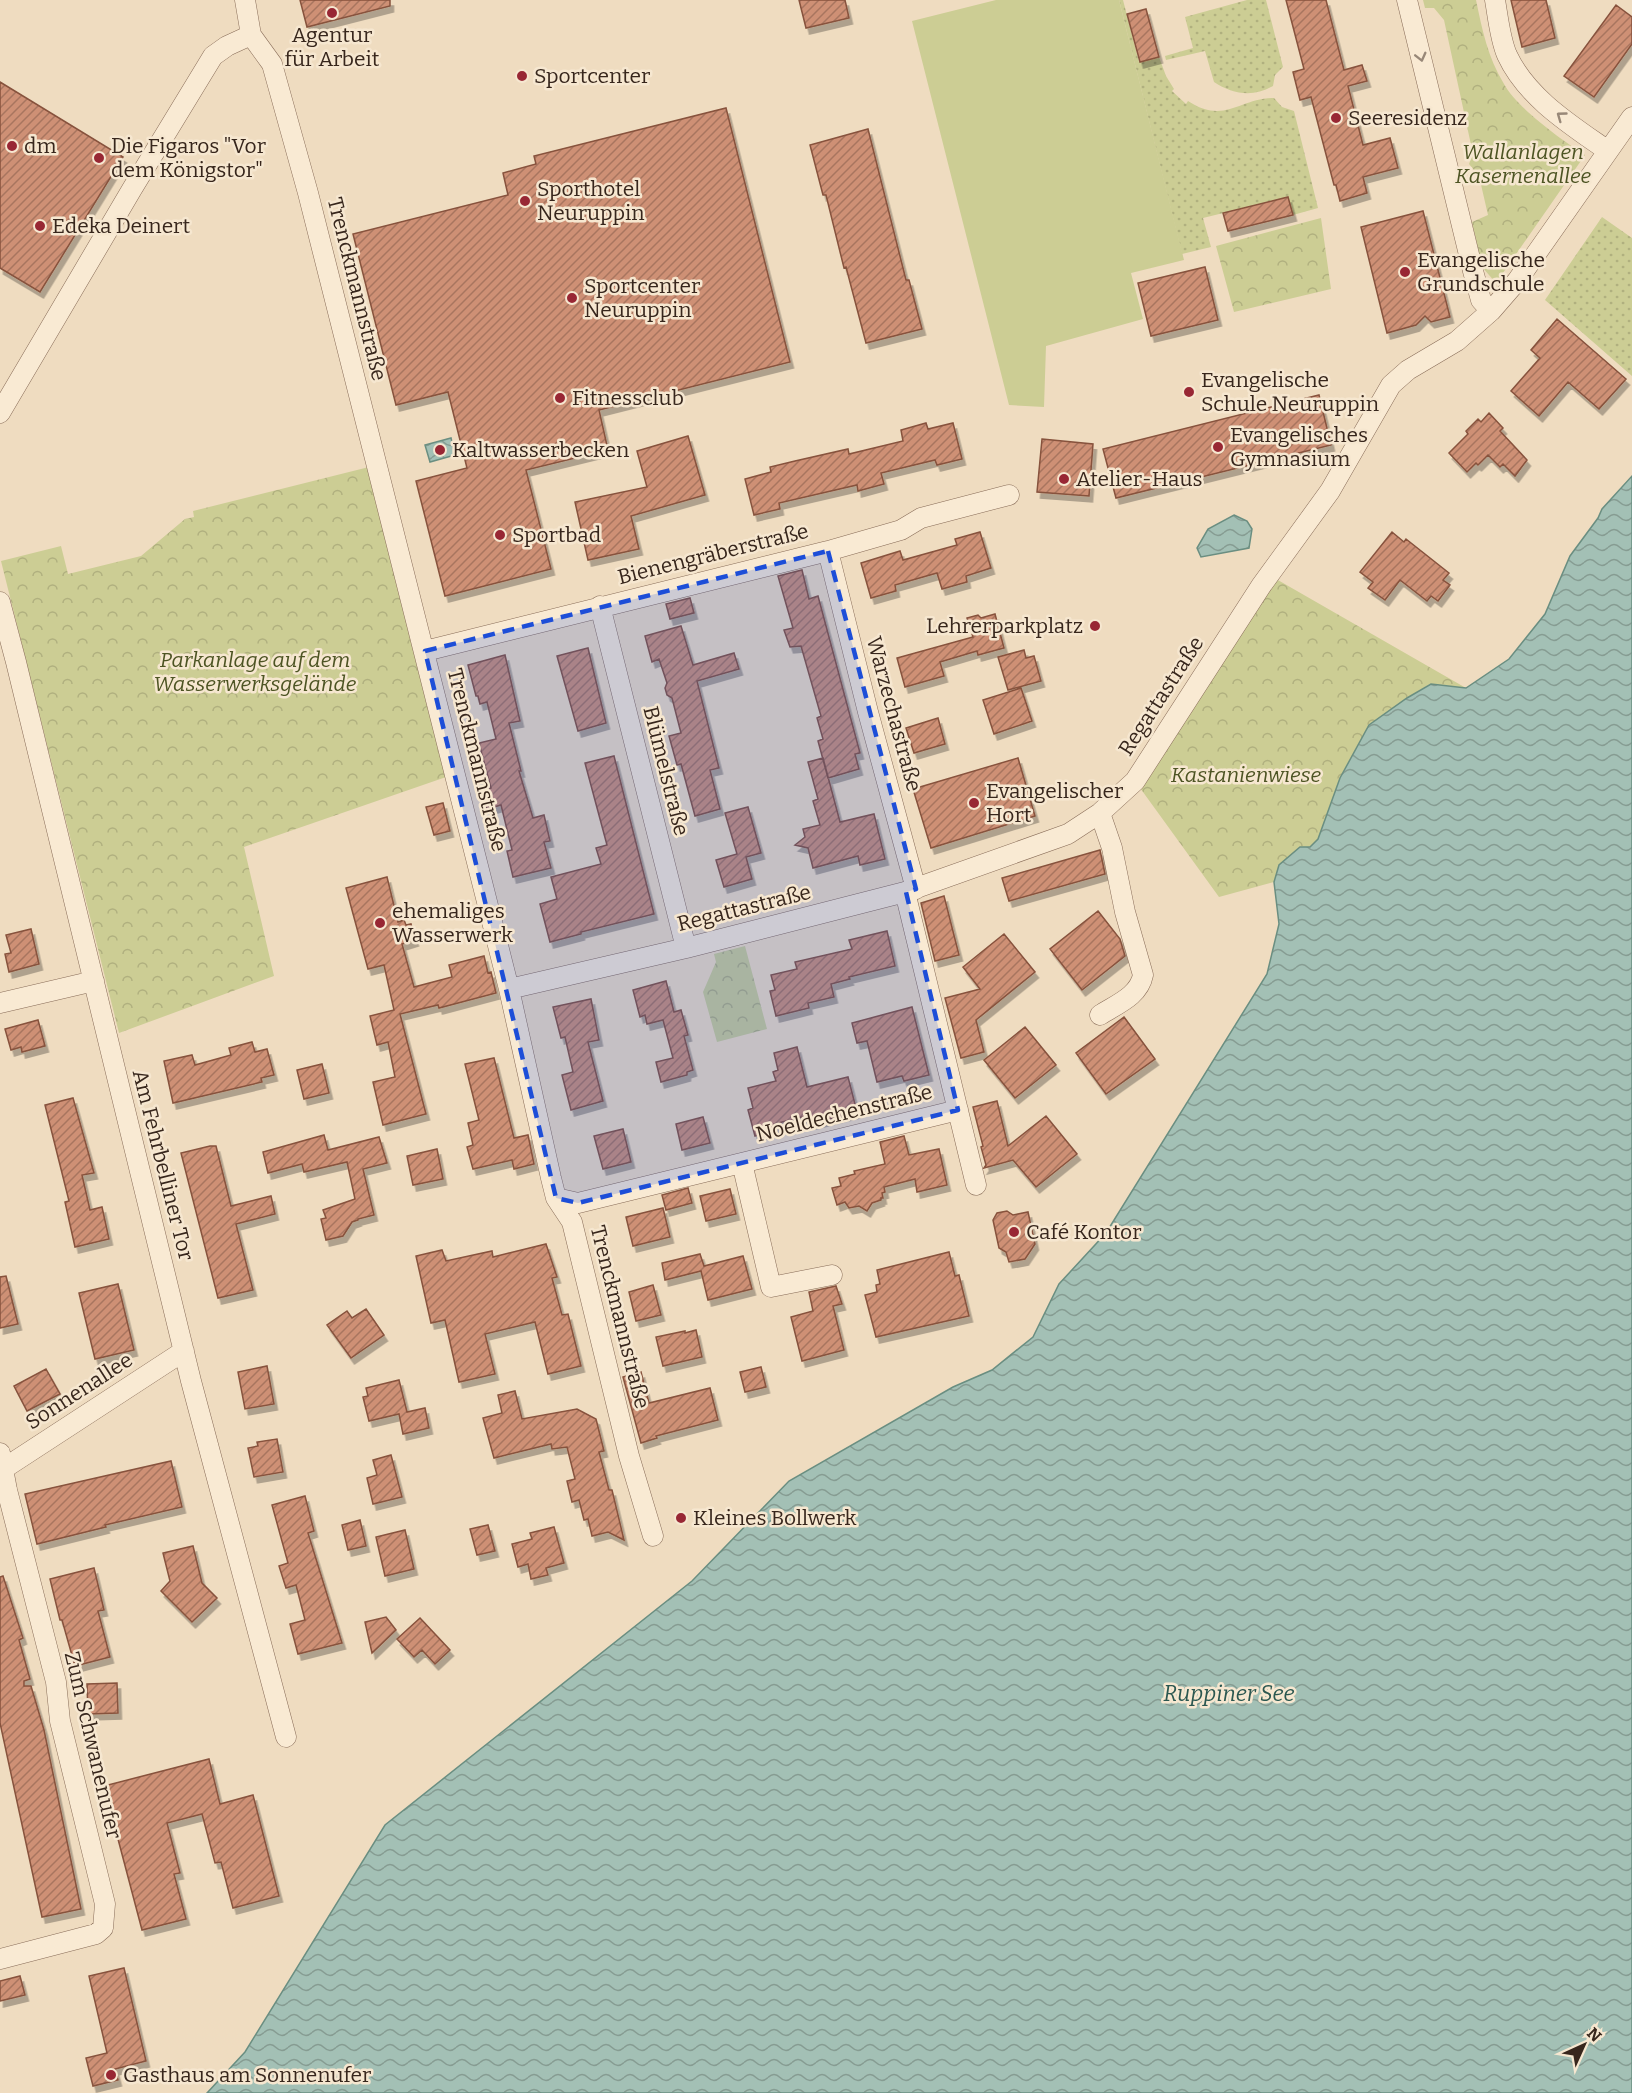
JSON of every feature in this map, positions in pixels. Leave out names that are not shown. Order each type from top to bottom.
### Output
[{"type":"street","name":"Trenckmannstraße","points":[[244,0],[251,35],[272,64],[311,204],[509,989],[556,1198],[572,1222],[629,1456],[653,1536]]},
{"type":"street","points":[[1407,0],[1473,271],[1481,300],[1491,311]]},
{"type":"street","points":[[1495,0],[1506,53],[1520,79],[1550,109],[1608,151]]},
{"type":"street","points":[[0,413],[213,56],[227,46],[251,35]]},
{"type":"street","name":"Regattastraße","points":[[509,989],[686,948],[911,890],[1068,834],[1100,813],[1135,781],[1261,586],[1329,491],[1391,385],[1408,370],[1457,341],[1491,311],[1517,281],[1632,117]]},
{"type":"street","name":"Bienengräberstraße","points":[[425,651],[828,551],[901,530],[921,518],[1009,495]]},
{"type":"street","name":"Warzechastraße","points":[[828,551],[911,890],[976,1185]]},
{"type":"street","name":"Am Fehrbelliner Tor","points":[[0,602],[184,1351],[286,1737]]},
{"type":"street","name":"Blümelstraße","points":[[600,606],[686,948]]},
{"type":"street","points":[[1100,813],[1112,848],[1125,912],[1143,975],[1142,983],[1136,992],[1100,1016]]},
{"type":"street","points":[[0,1003],[94,981]]},
{"type":"street","name":"Noeldechenstraße","points":[[556,1198],[578,1203],[958,1110]]},
{"type":"street","name":"Noeldechenstraße","points":[[742,1163],[771,1287],[832,1275]]},
{"type":"street","name":"Sonnenallee","points":[[1,1464],[184,1351]]},
{"type":"street","name":"Zum Schwanenufer","points":[[0,1959],[96,1934],[103,1928],[105,1904],[60,1721],[56,1682],[1,1464]]},
{"type":"highlighted area","points":[[828,551],[916,889],[906,892],[958,1110],[578,1203],[556,1198],[425,651]]},
{"type":"green space","points":[[996,0],[1119,0],[1184,260],[1131,273],[1143,319],[1046,346],[1044,407],[1009,405],[912,21]]},
{"type":"green space","points":[[1119,0],[1123,0],[1139,62],[1159,57],[1174,89],[1172,91],[1186,104],[1188,101],[1201,108],[1222,111],[1262,99],[1274,98],[1282,107],[1294,111],[1318,208],[1293,215],[1288,197],[1203,218],[1211,247],[1182,254]]},
{"type":"green space","points":[[1247,0],[1266,0],[1283,67],[1275,75],[1273,86],[1258,92],[1243,93],[1221,86],[1214,82],[1205,51],[1166,60],[1165,56],[1193,48],[1185,17]]},
{"type":"green space","name":"Wallanlagen Kasernenallee","points":[[1423,0],[1476,0],[1490,54],[1498,74],[1510,93],[1541,123],[1585,155],[1496,283],[1482,267],[1472,222],[1488,215],[1479,176],[1469,164],[1473,154],[1444,20],[1434,8],[1425,8]]},
{"type":"green space","points":[[1602,217],[1632,238],[1632,376],[1545,300]]},
{"type":"green space","points":[[1321,218],[1331,289],[1234,312],[1216,246]]},
{"type":"green space","name":"Parkanlage auf dem Wasserwerksgelände","points":[[369,467],[449,776],[244,847],[274,976],[119,1033],[1,561],[61,546],[68,574],[141,556],[185,519],[194,517],[193,511]]},
{"type":"green space","name":"Kastanienwiese","points":[[1269,575],[1466,688],[1430,684],[1369,725],[1340,778],[1318,839],[1310,848],[1279,865],[1274,882],[1219,897],[1135,781]]},
{"type":"green space","points":[[745,946],[767,1029],[717,1042],[703,992],[716,962],[714,954]]},
{"type":"water","name":"Kaltwasserbecken","points":[[451,438],[455,455],[430,462],[425,445]]},
{"type":"water","name":"Ruppiner See","points":[[1632,476],[1632,2093],[207,2093],[245,2052],[385,1825],[692,1581],[789,1481],[953,1387],[992,1370],[1033,1337],[1059,1284],[1106,1233],[1267,974],[1279,924],[1274,882],[1279,865],[1300,847],[1310,847],[1318,839],[1340,778],[1369,725],[1431,684],[1466,688],[1509,659],[1545,614],[1570,556],[1602,509]]},
{"type":"water","points":[[1234,515],[1247,521],[1252,529],[1249,548],[1201,557],[1197,548],[1208,529]]},
{"type":"building","name":"Agentur für Arbeit","points":[[300,0],[390,0],[390,6],[307,27]]},
{"type":"building","points":[[799,0],[845,0],[849,18],[806,28]]},
{"type":"building","name":"Seeresidenz","points":[[1286,0],[1326,0],[1344,70],[1362,65],[1367,81],[1348,86],[1363,145],[1390,138],[1398,168],[1363,177],[1367,193],[1340,201],[1311,97],[1300,100],[1293,72],[1304,69]]},
{"type":"building","points":[[1511,0],[1546,0],[1555,38],[1522,47]]},
{"type":"building","points":[[1616,5],[1632,17],[1632,44],[1594,97],[1564,76]]},
{"type":"building","points":[[1146,9],[1159,57],[1140,62],[1127,14]]},
{"type":"building","name":"Edeka Deinert","points":[[0,82],[123,157],[40,292],[0,268]]},
{"type":"building","name":"Sportcenter Neuruppin","points":[[726,108],[790,362],[599,410],[608,450],[526,470],[551,569],[445,596],[416,481],[467,468],[448,392],[396,405],[353,234],[508,195],[503,173],[536,164],[534,156]]},
{"type":"building","points":[[868,129],[906,280],[909,280],[922,329],[866,343],[810,145]]},
{"type":"building","points":[[1288,197],[1293,215],[1228,231],[1223,213]]},
{"type":"building","name":"Evangelische Grundschule","points":[[1423,211],[1450,317],[1431,322],[1425,316],[1416,325],[1387,333],[1361,227]]},
{"type":"building","points":[[1205,267],[1218,320],[1151,336],[1138,283]]},
{"type":"building","points":[[1557,319],[1626,379],[1599,409],[1568,382],[1539,416],[1511,391],[1540,358],[1531,350]]},
{"type":"building","name":"Evangelisches Gymnasium","points":[[1319,395],[1331,445],[1116,498],[1103,449]]},
{"type":"building","points":[[1489,413],[1503,428],[1500,431],[1527,460],[1515,476],[1503,464],[1500,467],[1488,455],[1467,472],[1449,453],[1468,434],[1466,431],[1478,419],[1481,422]]},
{"type":"building","points":[[926,423],[928,429],[953,423],[962,459],[937,465],[935,460],[881,473],[884,484],[858,491],[857,485],[779,503],[780,509],[754,515],[745,479],[771,472],[770,467],[848,449],[849,454],[903,441],[901,430]]},
{"type":"building","points":[[688,436],[705,495],[631,516],[639,549],[588,560],[575,502],[647,487],[637,451]]},
{"type":"building","name":"Atelier-Haus","points":[[1042,439],[1093,444],[1089,496],[1037,492]]},
{"type":"building","points":[[980,532],[991,568],[966,576],[967,582],[942,589],[937,573],[895,585],[896,591],[871,598],[861,563],[900,551],[903,560],[957,545],[955,539]]},
{"type":"building","points":[[1392,532],[1404,542],[1406,539],[1449,573],[1443,580],[1450,585],[1438,601],[1431,596],[1427,601],[1400,580],[1385,600],[1368,588],[1373,582],[1360,572]]},
{"type":"building","points":[[802,570],[809,599],[818,596],[860,753],[855,754],[859,769],[828,778],[818,741],[823,739],[817,718],[821,716],[801,646],[790,647],[784,630],[793,628],[778,576]]},
{"type":"building","points":[[690,598],[694,613],[670,619],[666,604]]},
{"type":"building","points":[[995,614],[1004,648],[978,655],[977,651],[940,662],[944,676],[905,687],[897,658],[973,637],[967,618],[978,615],[981,618]]},
{"type":"building","points":[[681,626],[693,665],[734,653],[739,669],[697,681],[719,768],[710,770],[720,809],[695,816],[681,764],[677,765],[669,736],[681,733],[672,698],[667,695],[665,688],[667,683],[659,659],[652,662],[645,636]]},
{"type":"building","points":[[588,648],[606,723],[578,731],[557,656]]},
{"type":"building","points":[[1024,650],[1026,658],[1034,656],[1041,681],[1008,690],[998,657]]},
{"type":"building","points":[[505,655],[520,721],[509,723],[521,771],[519,771],[533,818],[544,815],[550,841],[544,842],[551,868],[513,877],[507,851],[512,850],[501,805],[487,809],[482,791],[491,788],[479,743],[496,739],[487,702],[480,704],[468,665]]},
{"type":"building","points":[[1021,688],[1032,721],[994,734],[983,700]]},
{"type":"building","points":[[938,718],[945,744],[914,753],[906,728]]},
{"type":"building","points":[[614,756],[654,914],[550,942],[540,904],[557,899],[551,877],[601,864],[596,848],[607,845],[585,763]]},
{"type":"building","points":[[823,758],[840,822],[874,814],[885,859],[860,865],[858,856],[813,868],[808,848],[795,845],[805,837],[803,829],[820,825],[813,801],[818,799],[808,762]]},
{"type":"building","name":"Evangelischer Hort","points":[[1018,758],[1035,816],[931,848],[913,789]]},
{"type":"building","points":[[443,803],[450,831],[434,835],[426,807]]},
{"type":"building","points":[[748,807],[761,853],[746,857],[752,879],[724,887],[716,860],[737,854],[725,813]]},
{"type":"building","points":[[1100,850],[1105,874],[1009,901],[1002,878]]},
{"type":"building","points":[[387,877],[398,922],[404,920],[406,925],[411,924],[415,940],[402,944],[414,987],[452,977],[449,965],[484,956],[496,993],[439,1008],[438,1005],[400,1014],[426,1114],[383,1125],[373,1082],[395,1077],[388,1042],[377,1045],[370,1016],[394,1010],[384,965],[368,969],[346,888]]},
{"type":"building","points":[[944,896],[959,955],[935,961],[921,903]]},
{"type":"building","points":[[1098,911],[1120,939],[1125,956],[1082,990],[1050,949]]},
{"type":"building","points":[[31,929],[39,964],[9,972],[5,954],[11,953],[6,935]]},
{"type":"building","points":[[887,931],[895,966],[849,977],[850,979],[831,984],[834,997],[808,1003],[809,1008],[776,1016],[770,991],[775,990],[771,975],[797,969],[795,962],[852,949],[849,940]]},
{"type":"building","points":[[1004,934],[1035,972],[976,1020],[984,1052],[961,1058],[945,998],[980,989],[963,967]]},
{"type":"building","points":[[666,981],[674,1012],[681,1010],[688,1035],[684,1036],[693,1070],[687,1072],[687,1075],[661,1082],[656,1062],[673,1058],[663,1020],[647,1024],[645,1015],[640,1017],[633,990]]},
{"type":"building","points":[[591,999],[599,1040],[588,1042],[603,1101],[571,1110],[562,1075],[573,1072],[565,1037],[561,1038],[553,1007]]},
{"type":"building","points":[[912,1007],[929,1075],[904,1081],[902,1076],[877,1082],[867,1041],[857,1043],[852,1023]]},
{"type":"building","points":[[1124,1017],[1155,1059],[1106,1094],[1076,1053]]},
{"type":"building","points":[[38,1020],[45,1046],[22,1052],[21,1047],[11,1050],[5,1029]]},
{"type":"building","points":[[1025,1027],[1056,1065],[1015,1098],[984,1060]]},
{"type":"building","points":[[252,1042],[255,1052],[267,1049],[274,1075],[261,1078],[262,1082],[173,1103],[164,1061],[192,1055],[195,1065],[231,1055],[229,1048]]},
{"type":"building","points":[[797,1047],[807,1087],[848,1077],[857,1112],[812,1123],[810,1115],[774,1124],[775,1130],[755,1136],[748,1110],[753,1108],[748,1088],[776,1081],[773,1072],[778,1070],[774,1053]]},
{"type":"building","points":[[494,1058],[514,1138],[528,1135],[534,1164],[514,1169],[512,1160],[473,1169],[467,1147],[473,1145],[468,1123],[479,1120],[465,1064]]},
{"type":"building","points":[[322,1064],[329,1093],[304,1099],[297,1070]]},
{"type":"building","points":[[73,1098],[94,1173],[82,1175],[90,1210],[102,1207],[109,1239],[75,1247],[65,1202],[69,1201],[45,1105]]},
{"type":"building","points":[[997,1101],[1008,1146],[1046,1116],[1077,1154],[1036,1187],[1013,1160],[984,1168],[986,1165],[981,1147],[983,1146],[973,1107]]},
{"type":"building","points":[[703,1117],[710,1143],[682,1150],[676,1124]]},
{"type":"building","points":[[623,1129],[631,1162],[603,1169],[594,1136]]},
{"type":"building","points":[[324,1135],[328,1150],[379,1137],[387,1163],[363,1169],[374,1215],[352,1222],[343,1236],[326,1240],[321,1219],[326,1218],[323,1210],[355,1199],[347,1162],[304,1172],[302,1164],[268,1173],[263,1152]]},
{"type":"building","points":[[904,1136],[909,1155],[939,1149],[947,1185],[917,1192],[915,1179],[884,1187],[883,1198],[872,1203],[867,1211],[859,1206],[849,1208],[845,1202],[837,1205],[832,1188],[841,1186],[839,1178],[855,1174],[854,1171],[885,1164],[880,1142]]},
{"type":"building","points":[[216,1146],[231,1206],[271,1196],[275,1214],[236,1224],[253,1290],[218,1298],[181,1153]]},
{"type":"building","points":[[437,1149],[443,1179],[413,1185],[407,1156]]},
{"type":"building","points":[[688,1188],[692,1203],[666,1210],[662,1195]]},
{"type":"building","points":[[730,1189],[736,1214],[706,1221],[700,1196]]},
{"type":"building","points":[[663,1208],[670,1237],[633,1246],[626,1217]]},
{"type":"building","name":"Café Kontor","points":[[1007,1211],[1013,1215],[1028,1212],[1035,1244],[1025,1259],[1009,1262],[1006,1252],[999,1248],[993,1220],[997,1213]]},
{"type":"building","points":[[546,1244],[557,1277],[552,1278],[562,1315],[568,1314],[581,1366],[548,1374],[535,1322],[485,1334],[495,1374],[459,1382],[445,1320],[431,1323],[416,1256],[442,1250],[446,1261],[492,1251],[493,1257]]},
{"type":"building","points":[[949,1252],[955,1276],[959,1275],[969,1316],[876,1337],[865,1295],[877,1292],[876,1285],[880,1284],[877,1270]]},
{"type":"building","points":[[700,1254],[704,1266],[743,1256],[752,1289],[708,1300],[701,1271],[665,1280],[662,1263]]},
{"type":"building","points":[[6,1276],[18,1324],[0,1328],[0,1277]]},
{"type":"building","points":[[118,1284],[134,1350],[95,1359],[79,1293]]},
{"type":"building","points":[[653,1285],[661,1315],[636,1321],[629,1292]]},
{"type":"building","points":[[836,1286],[842,1304],[833,1306],[844,1350],[802,1361],[791,1317],[813,1311],[809,1292]]},
{"type":"building","points":[[366,1309],[384,1335],[351,1358],[327,1325],[347,1311],[352,1318]]},
{"type":"building","points":[[696,1330],[702,1357],[663,1366],[656,1337]]},
{"type":"building","points":[[267,1366],[274,1404],[245,1409],[238,1372]]},
{"type":"building","points":[[761,1367],[766,1387],[745,1392],[740,1372]]},
{"type":"building","points":[[46,1369],[60,1394],[27,1411],[14,1386]]},
{"type":"building","points":[[641,1372],[649,1403],[710,1388],[718,1420],[656,1436],[657,1438],[641,1443],[623,1377]]},
{"type":"building","points":[[399,1380],[407,1412],[425,1408],[429,1428],[403,1434],[399,1414],[369,1421],[363,1397],[368,1396],[366,1388]]},
{"type":"building","points":[[515,1391],[522,1419],[577,1409],[596,1419],[604,1451],[599,1452],[609,1490],[612,1490],[624,1540],[608,1532],[592,1536],[588,1519],[584,1520],[579,1500],[572,1502],[567,1481],[575,1479],[567,1447],[552,1449],[551,1444],[494,1458],[483,1418],[502,1413],[498,1395]]},
{"type":"building","points":[[277,1439],[283,1472],[254,1477],[248,1448],[258,1446],[257,1442]]},
{"type":"building","points":[[391,1455],[402,1497],[373,1504],[367,1478],[377,1475],[373,1460]]},
{"type":"building","points":[[171,1461],[182,1507],[37,1544],[25,1494]]},
{"type":"building","points":[[305,1496],[314,1531],[308,1533],[342,1643],[298,1654],[290,1624],[305,1620],[296,1585],[286,1588],[279,1566],[288,1563],[272,1505]]},
{"type":"building","points":[[360,1520],[366,1546],[348,1550],[342,1525]]},
{"type":"building","points":[[488,1525],[495,1551],[477,1555],[470,1529]]},
{"type":"building","points":[[554,1527],[564,1563],[546,1568],[548,1575],[531,1579],[528,1564],[518,1567],[512,1544],[532,1539],[530,1533]]},
{"type":"building","points":[[405,1530],[414,1569],[385,1576],[376,1537]]},
{"type":"building","points":[[193,1546],[202,1583],[217,1598],[192,1622],[161,1591],[170,1581],[163,1553]]},
{"type":"building","points":[[94,1568],[104,1610],[98,1611],[110,1657],[75,1666],[50,1579]]},
{"type":"building","points":[[3,1576],[23,1638],[19,1640],[30,1679],[24,1681],[24,1686],[31,1686],[44,1730],[81,1909],[42,1917],[0,1723],[0,1577]]},
{"type":"building","points":[[386,1617],[396,1630],[372,1653],[365,1622]]},
{"type":"building","points":[[420,1618],[450,1650],[435,1664],[422,1650],[414,1657],[397,1639]]},
{"type":"building","points":[[117,1683],[118,1713],[88,1714],[87,1684]]},
{"type":"building","points":[[209,1759],[220,1804],[253,1795],[279,1896],[233,1908],[221,1862],[215,1863],[202,1814],[167,1823],[180,1873],[174,1874],[186,1919],[142,1930],[104,1786]]},
{"type":"building","points":[[124,1968],[146,2061],[115,2069],[118,2080],[93,2086],[86,2058],[107,2053],[89,1976]]},
{"type":"building","points":[[20,1976],[25,1995],[0,2001],[0,1981]]},
{"type":"place","name":"Agentur für Arbeit","points":[[332,13]]},
{"type":"place","name":"Sportcenter","points":[[522,76]]},
{"type":"place","name":"Seeresidenz","points":[[1336,118]]},
{"type":"place","name":"dm","points":[[12,146]]},
{"type":"place","name":"Die Figaros \"Vor dem Königstor\"","points":[[99,158]]},
{"type":"place","name":"Sporthotel Neuruppin","points":[[525,201]]},
{"type":"place","name":"Edeka Deinert","points":[[40,226]]},
{"type":"place","name":"Evangelische Grundschule","points":[[1405,272]]},
{"type":"place","name":"Sportcenter Neuruppin","points":[[572,298]]},
{"type":"place","name":"Evangelische Schule Neuruppin","points":[[1189,392]]},
{"type":"place","name":"Fitnessclub","points":[[560,398]]},
{"type":"place","name":"Evangelisches Gymnasium","points":[[1218,447]]},
{"type":"place","name":"Kaltwasserbecken","points":[[440,450]]},
{"type":"place","name":"Atelier-Haus","points":[[1064,479]]},
{"type":"place","name":"Sportbad","points":[[500,535]]},
{"type":"place","name":"Lehrerparkplatz","points":[[1095,626]]},
{"type":"place","name":"Evangelischer Hort","points":[[974,803]]},
{"type":"place","name":"ehemaliges Wasserwerk","points":[[380,923]]},
{"type":"place","name":"Café Kontor","points":[[1014,1232]]},
{"type":"place","name":"Kleines Bollwerk","points":[[681,1518]]},
{"type":"place","name":"Gasthaus am Sonnenufer","points":[[111,2075]]}]
